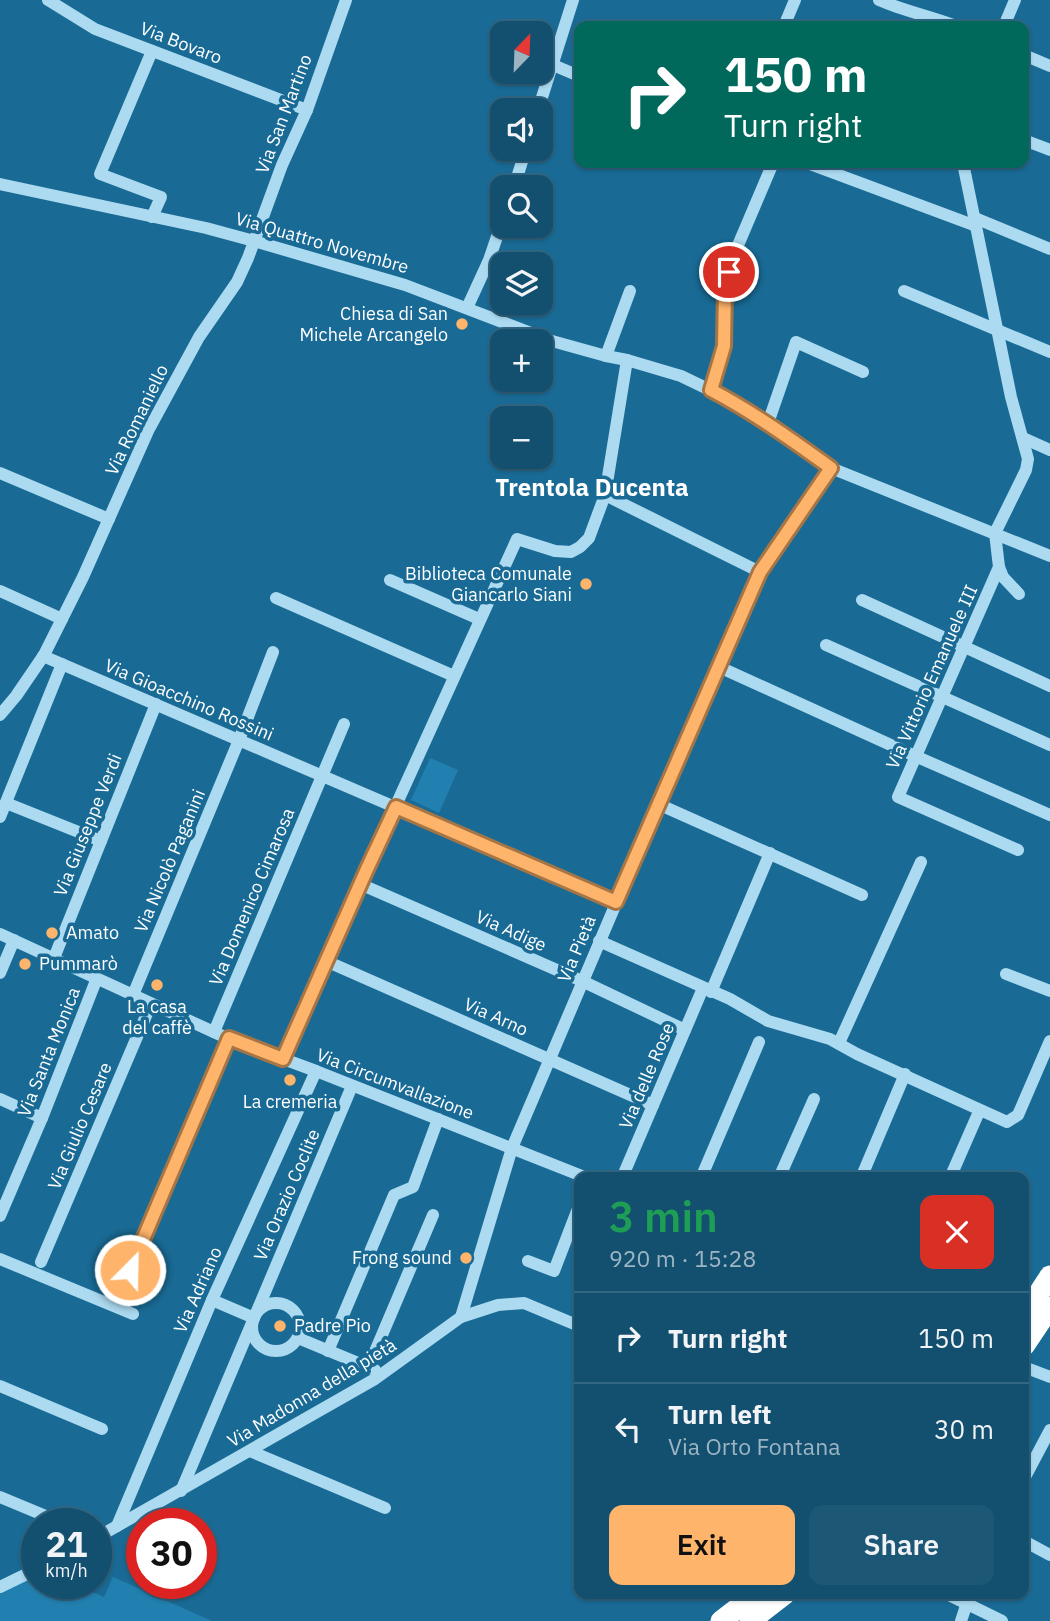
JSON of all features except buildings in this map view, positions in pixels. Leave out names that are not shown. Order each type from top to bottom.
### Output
[{"type":"highway","points":[[1029,1308],[1050,1276]]},
{"type":"highway","points":[[1029,1338],[1050,1307]]},
{"type":"highway","points":[[721,1621],[750,1599]]},
{"type":"highway","points":[[750,1621],[779,1599]]},
{"type":"street","name":"Via Bovaro","points":[[48,0],[95,29],[307,110]]},
{"type":"street","name":"Via San Martino","points":[[254,241],[282,165],[307,110],[346,0]]},
{"type":"street","points":[[573,0],[553,65],[574,74]]},
{"type":"street","points":[[786,21],[795,0]]},
{"type":"street","points":[[879,0],[914,14],[943,21]]},
{"type":"street","points":[[1006,21],[1015,0]]},
{"type":"street","points":[[914,14],[918,21]]},
{"type":"street","points":[[152,51],[100,174],[161,197],[152,217]]},
{"type":"street","points":[[1029,57],[1050,66]]},
{"type":"street","points":[[1029,141],[1050,150]]},
{"type":"street","points":[[711,390],[724,346],[725,287],[733,257],[771,168]]},
{"type":"street","points":[[821,168],[1050,248]]},
{"type":"street","points":[[964,168],[1011,397],[1028,459],[1026,470],[995,533]]},
{"type":"street","name":"Via Quattro Novembre","points":[[0,184],[206,228],[254,241],[405,285],[552,341],[681,376],[739,404],[831,468],[1050,556]]},
{"type":"street","points":[[467,308],[497,238]]},
{"type":"street","name":"Via Romaniello","points":[[2,711],[16,696],[43,656],[83,578],[148,431],[199,337],[237,282],[254,241]]},
{"type":"street","points":[[606,356],[630,290]]},
{"type":"street","points":[[904,290],[1050,352]]},
{"type":"street","points":[[768,423],[796,342],[863,372]]},
{"type":"street","points":[[283,1059],[517,539],[555,551],[572,551],[589,538],[605,495],[627,360]]},
{"type":"street","points":[[1023,439],[1050,450]]},
{"type":"street","name":"Via Pietà","points":[[512,1148],[717,666],[760,572],[831,468]]},
{"type":"street","points":[[0,473],[109,519]]},
{"type":"street","points":[[605,495],[760,572]]},
{"type":"street","name":"Via Vittorio Emanuele III","points":[[995,533],[999,567],[1003,577],[1019,594]]},
{"type":"street","name":"Via Vittorio Emanuele III","points":[[999,567],[898,797],[1018,849]]},
{"type":"street","points":[[390,580],[479,619]]},
{"type":"street","points":[[0,591],[62,619]]},
{"type":"street","points":[[276,598],[454,676]]},
{"type":"street","points":[[862,600],[1050,686]]},
{"type":"street","points":[[826,645],[1050,745]]},
{"type":"street","name":"Via Nicolò Paganini","points":[[133,995],[273,652]]},
{"type":"street","name":"Via Gioacchino Rossini","points":[[43,656],[616,902]]},
{"type":"street","points":[[0,817],[61,664]]},
{"type":"street","points":[[717,666],[1050,815]]},
{"type":"street","name":"Via Giuseppe Verdi","points":[[54,958],[156,704]]},
{"type":"street","points":[[322,776],[344,724]]},
{"type":"street","name":"Via Domenico Cimarosa","points":[[214,1032],[322,776]]},
{"type":"street","points":[[6,803],[101,841]]},
{"type":"street","points":[[658,804],[862,895]]},
{"type":"street","name":"Via delle Rose","points":[[625,1172],[685,1030],[707,990],[770,853]]},
{"type":"street","points":[[839,1043],[922,862]]},
{"type":"street","name":"Via Adige","points":[[360,884],[582,981],[685,1030]]},
{"type":"street","name":"Via Circumvallazione","points":[[0,934],[214,1032],[574,1173]]},
{"type":"street","points":[[0,974],[14,940]]},
{"type":"street","points":[[599,941],[730,999],[768,1021],[830,1039],[857,1054],[1007,1122],[1018,1115],[1050,1041]]},
{"type":"street","name":"Via Arno","points":[[326,961],[653,1105]]},
{"type":"street","points":[[1006,974],[1050,991]]},
{"type":"street","name":"Via Santa Monica","points":[[0,1216],[97,978]]},
{"type":"street","name":"Via Giulio Cesare","points":[[41,1262],[151,1004]]},
{"type":"street","points":[[119,1296],[229,1038]]},
{"type":"street","points":[[704,1172],[759,1042]]},
{"type":"street","name":"Via Adriano","points":[[117,1527],[212,1300],[316,1071]]},
{"type":"street","points":[[864,1172],[905,1074]]},
{"type":"street","name":"Via Orazio Coclite","points":[[181,1491],[352,1086]]},
{"type":"street","points":[[0,1099],[42,1118]]},
{"type":"street","points":[[782,1172],[814,1099]]},
{"type":"street","points":[[953,1172],[978,1114]]},
{"type":"street","points":[[328,1350],[394,1195],[413,1187],[438,1119]]},
{"type":"street","points":[[461,1317],[512,1148]]},
{"type":"street","points":[[369,1368],[433,1215]]},
{"type":"street","points":[[528,1261],[554,1271],[574,1219]]},
{"type":"street","points":[[0,1259],[133,1314]]},
{"type":"street","points":[[212,1300],[254,1318]]},
{"type":"street","points":[[279,1303],[286,1305],[293,1309],[300,1323],[298,1338],[286,1349],[278,1351],[263,1347],[253,1334],[254,1318],[264,1306],[279,1303]]},
{"type":"street","points":[[461,1317],[498,1305],[524,1303],[574,1324]]},
{"type":"street","name":"Via Madonna della pietà","points":[[112,1530],[383,1374],[461,1317]]},
{"type":"street","points":[[298,1338],[383,1374]]},
{"type":"street","points":[[1029,1369],[1050,1377]]},
{"type":"street","points":[[0,1386],[102,1429]]},
{"type":"street","points":[[1029,1472],[1044,1451],[1050,1430]]},
{"type":"street","points":[[250,1451],[385,1508]]},
{"type":"street","points":[[0,1497],[26,1508]]},
{"type":"street","points":[[1029,1544],[1050,1555]]},
{"type":"street","points":[[0,1587],[21,1577]]},
{"type":"street","points":[[961,1621],[968,1599],[1002,1621]]},
{"type":"shaded area","points":[[430,758],[458,770],[439,813],[411,800]]},
{"type":"shaded area","points":[[113,1577],[126,1583],[126,1599],[162,1599],[212,1621],[0,1621],[0,1592],[21,1582],[21,1599],[112,1599]]},
{"type":"place","name":"Chiesa di San Michele Arcangelo","points":[[462,324]]},
{"type":"place","name":"Biblioteca Comunale Giancarlo Siani","points":[[586,584]]},
{"type":"place","name":"Amato","points":[[52,933]]},
{"type":"place","name":"Pummarò","points":[[25,964]]},
{"type":"place","name":"La casa del caffè","points":[[157,985]]},
{"type":"place","name":"La cremeria","points":[[290,1080]]},
{"type":"place","name":"Frong sound","points":[[466,1258]]},
{"type":"place","name":"Padre Pio","points":[[280,1326]]},
{"type":"district","name":"Trentola Ducenta","points":[[592,488]]},
{"type":"route","points":[[130,1270],[229,1038],[283,1059],[396,807],[616,902],[760,572],[831,468],[739,404],[711,390],[724,346],[725,287],[729,272]]}]
